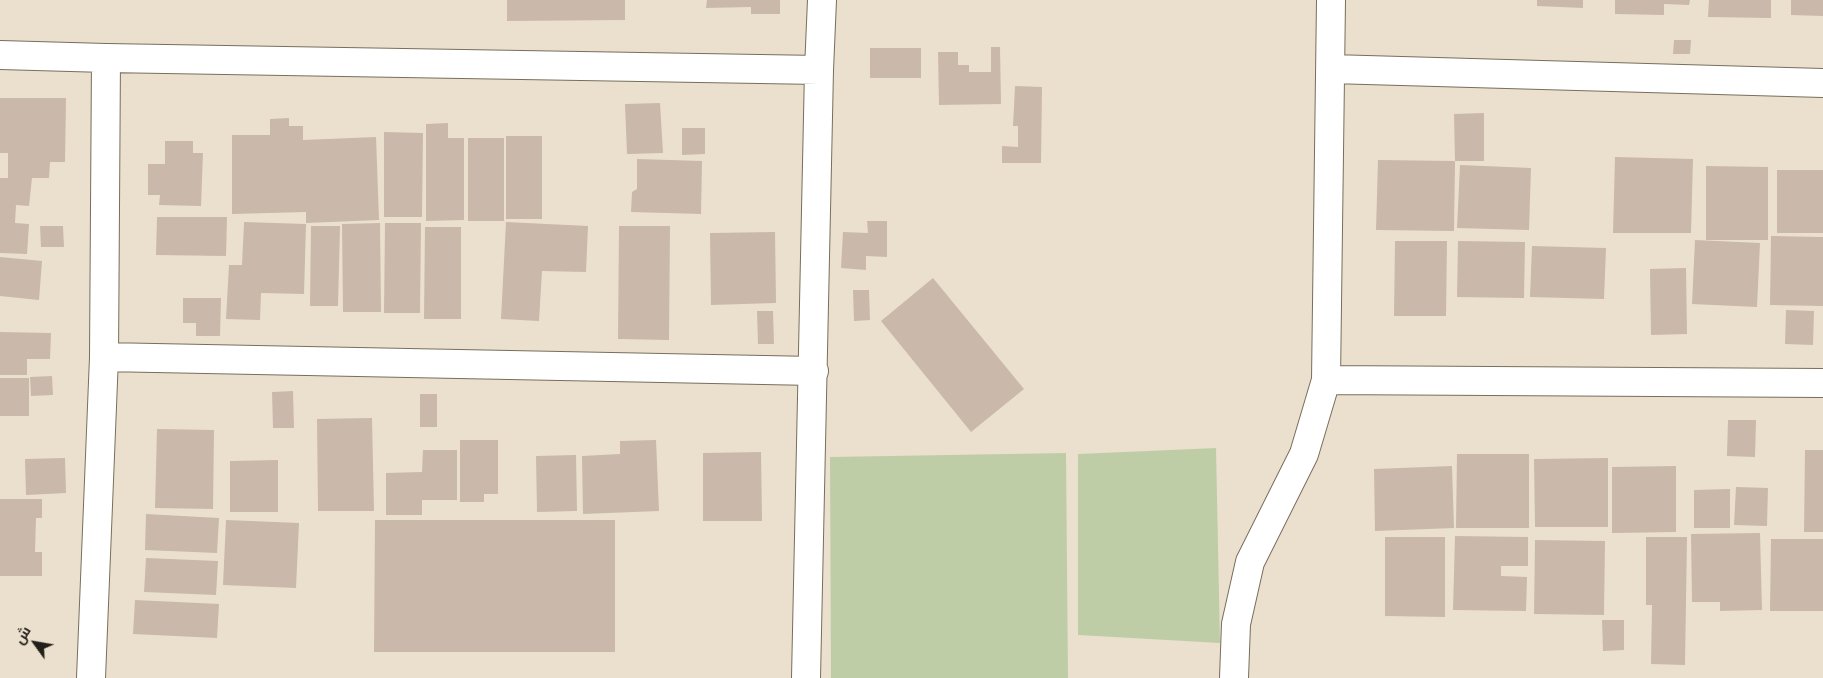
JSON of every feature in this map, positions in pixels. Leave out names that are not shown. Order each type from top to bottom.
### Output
[{"type":"street","points":[[806,678],[822,0]]},
{"type":"street","points":[[1234,678],[1236,624],[1250,562],[1304,454],[1326,380],[1331,0]]},
{"type":"street","points":[[0,55],[819,70]]},
{"type":"street","points":[[91,678],[104,357],[106,58]]},
{"type":"street","points":[[1330,69],[1823,83]]},
{"type":"street","points":[[104,357],[814,371]]},
{"type":"street","points":[[1326,380],[1823,383]]},
{"type":"green space","points":[[1216,448],[1220,643],[1078,635],[1078,454]]},
{"type":"green space","points":[[1066,453],[1068,678],[831,678],[830,457]]},
{"type":"building","points":[[507,0],[625,0],[625,20],[507,21]]},
{"type":"building","points":[[707,0],[780,0],[780,14],[751,14],[751,7],[706,8]]},
{"type":"building","points":[[1537,0],[1583,0],[1583,8],[1537,6]]},
{"type":"building","points":[[1615,0],[1690,0],[1689,5],[1664,4],[1664,15],[1615,14]]},
{"type":"building","points":[[1709,0],[1771,0],[1771,18],[1708,17]]},
{"type":"building","points":[[1791,0],[1823,0],[1823,16],[1791,15]]},
{"type":"building","points":[[1674,40],[1691,40],[1690,54],[1673,54]]},
{"type":"building","points":[[991,47],[1000,47],[1001,104],[939,105],[938,52],[958,52],[958,65],[969,65],[969,72],[991,72]]},
{"type":"building","points":[[870,48],[921,48],[921,78],[870,78]]},
{"type":"building","points":[[1015,86],[1042,87],[1041,163],[1002,163],[1002,146],[1018,147],[1018,126],[1013,126]]},
{"type":"building","points":[[0,98],[66,98],[65,162],[50,162],[49,178],[32,178],[29,206],[16,205],[15,223],[29,224],[27,254],[0,253],[0,178],[8,178],[8,153],[0,153]]},
{"type":"building","points":[[660,103],[663,153],[627,154],[625,104]]},
{"type":"building","points":[[1484,113],[1484,161],[1455,161],[1454,114]]},
{"type":"building","points":[[289,118],[289,126],[303,126],[303,140],[376,137],[379,220],[306,223],[306,212],[232,214],[232,135],[270,135],[270,119]]},
{"type":"building","points":[[448,123],[448,138],[464,138],[464,220],[426,221],[426,124]]},
{"type":"building","points":[[682,128],[705,128],[705,154],[682,155]]},
{"type":"building","points":[[384,132],[423,133],[422,217],[384,217]]},
{"type":"building","points":[[506,136],[542,136],[542,219],[506,219]]},
{"type":"building","points":[[468,138],[504,138],[504,221],[468,221]]},
{"type":"building","points":[[165,141],[193,141],[193,153],[203,153],[201,206],[159,205],[160,195],[148,195],[148,164],[165,164]]},
{"type":"building","points":[[1615,157],[1693,159],[1691,233],[1613,233]]},
{"type":"building","points":[[637,159],[702,161],[701,214],[631,212],[632,192],[637,189]]},
{"type":"building","points":[[1378,160],[1455,161],[1454,231],[1376,230]]},
{"type":"building","points":[[1460,165],[1531,168],[1529,230],[1457,228]]},
{"type":"building","points":[[1706,166],[1768,167],[1768,240],[1706,240]]},
{"type":"building","points":[[1777,170],[1823,170],[1823,233],[1777,233]]},
{"type":"building","points":[[157,217],[227,217],[226,256],[156,255]]},
{"type":"building","points":[[867,221],[887,221],[887,257],[866,256],[866,270],[841,268],[843,232],[868,233]]},
{"type":"building","points":[[244,222],[306,224],[304,294],[261,293],[260,320],[226,319],[229,265],[242,265]]},
{"type":"building","points":[[506,222],[588,226],[586,272],[542,271],[539,321],[501,319]]},
{"type":"building","points":[[380,223],[381,312],[343,312],[342,224]]},
{"type":"building","points":[[385,223],[421,223],[420,313],[384,313]]},
{"type":"building","points":[[40,226],[63,226],[64,247],[41,247]]},
{"type":"building","points":[[311,226],[340,226],[338,306],[310,306]]},
{"type":"building","points":[[619,226],[670,226],[669,340],[618,339]]},
{"type":"building","points":[[425,227],[461,227],[461,319],[424,319]]},
{"type":"building","points":[[775,232],[776,303],[711,305],[710,233]]},
{"type":"building","points":[[1771,236],[1823,237],[1823,306],[1770,305]]},
{"type":"building","points":[[1695,240],[1760,243],[1757,307],[1692,304]]},
{"type":"building","points":[[1395,241],[1447,241],[1446,316],[1394,316]]},
{"type":"building","points":[[1458,241],[1525,242],[1524,298],[1457,297]]},
{"type":"building","points":[[1532,246],[1606,248],[1604,299],[1530,297]]},
{"type":"building","points":[[0,257],[42,261],[39,300],[0,296]]},
{"type":"building","points":[[1686,268],[1687,334],[1651,335],[1650,269]]},
{"type":"building","points":[[933,278],[1024,389],[971,432],[881,321]]},
{"type":"building","points":[[853,290],[869,290],[870,320],[854,321]]},
{"type":"building","points":[[183,298],[221,298],[220,336],[196,336],[196,323],[183,323]]},
{"type":"building","points":[[1786,310],[1814,311],[1813,345],[1785,344]]},
{"type":"building","points":[[757,311],[773,311],[774,344],[758,344]]},
{"type":"building","points":[[0,332],[51,333],[50,359],[27,359],[27,375],[0,375]]},
{"type":"building","points":[[52,376],[53,395],[31,396],[30,377]]},
{"type":"building","points":[[0,378],[29,378],[29,416],[0,416]]},
{"type":"building","points":[[293,391],[294,428],[273,428],[272,392]]},
{"type":"building","points":[[420,394],[437,394],[437,427],[420,427]]},
{"type":"building","points":[[372,418],[374,511],[318,511],[317,419]]},
{"type":"building","points":[[1728,420],[1756,420],[1755,457],[1727,456]]},
{"type":"building","points":[[157,429],[214,430],[213,509],[155,508]]},
{"type":"building","points":[[460,440],[498,440],[498,494],[484,494],[484,502],[460,502]]},
{"type":"building","points":[[656,440],[659,511],[583,514],[582,456],[620,454],[620,441]]},
{"type":"building","points":[[423,450],[457,450],[457,500],[422,500],[422,515],[386,515],[386,473],[422,472]]},
{"type":"building","points":[[1805,450],[1823,450],[1823,532],[1804,532]]},
{"type":"building","points":[[761,452],[762,521],[703,521],[703,453]]},
{"type":"building","points":[[1457,454],[1529,454],[1529,528],[1456,528]]},
{"type":"building","points":[[576,455],[577,511],[537,512],[536,456]]},
{"type":"building","points":[[65,458],[66,493],[26,495],[25,459]]},
{"type":"building","points":[[1608,458],[1608,527],[1535,527],[1534,459]]},
{"type":"building","points":[[278,460],[278,512],[230,512],[230,461]]},
{"type":"building","points":[[1452,466],[1454,528],[1375,531],[1374,469]]},
{"type":"building","points":[[1676,466],[1676,532],[1612,533],[1612,467]]},
{"type":"building","points":[[1736,487],[1768,488],[1767,526],[1734,525]]},
{"type":"building","points":[[1730,489],[1730,528],[1694,528],[1694,490]]},
{"type":"building","points":[[0,499],[42,499],[42,518],[36,518],[35,552],[42,552],[42,576],[0,576]]},
{"type":"building","points":[[146,514],[219,518],[217,553],[145,550]]},
{"type":"building","points":[[226,520],[299,523],[296,588],[223,585]]},
{"type":"building","points":[[375,520],[615,520],[615,652],[374,652]]},
{"type":"building","points":[[1760,533],[1762,610],[1720,611],[1720,602],[1692,602],[1691,534]]},
{"type":"building","points":[[1455,536],[1528,537],[1528,566],[1501,566],[1501,576],[1527,577],[1526,611],[1453,610]]},
{"type":"building","points":[[1385,537],[1445,537],[1445,617],[1385,616]]},
{"type":"building","points":[[1646,537],[1687,537],[1685,665],[1651,664],[1652,605],[1646,605]]},
{"type":"building","points":[[1771,539],[1823,539],[1823,611],[1770,611]]},
{"type":"building","points":[[1535,540],[1605,541],[1604,615],[1534,614]]},
{"type":"building","points":[[146,558],[218,561],[216,595],[144,592]]},
{"type":"building","points":[[135,600],[219,604],[217,638],[133,634]]},
{"type":"building","points":[[1602,620],[1624,620],[1624,650],[1603,651]]}]
